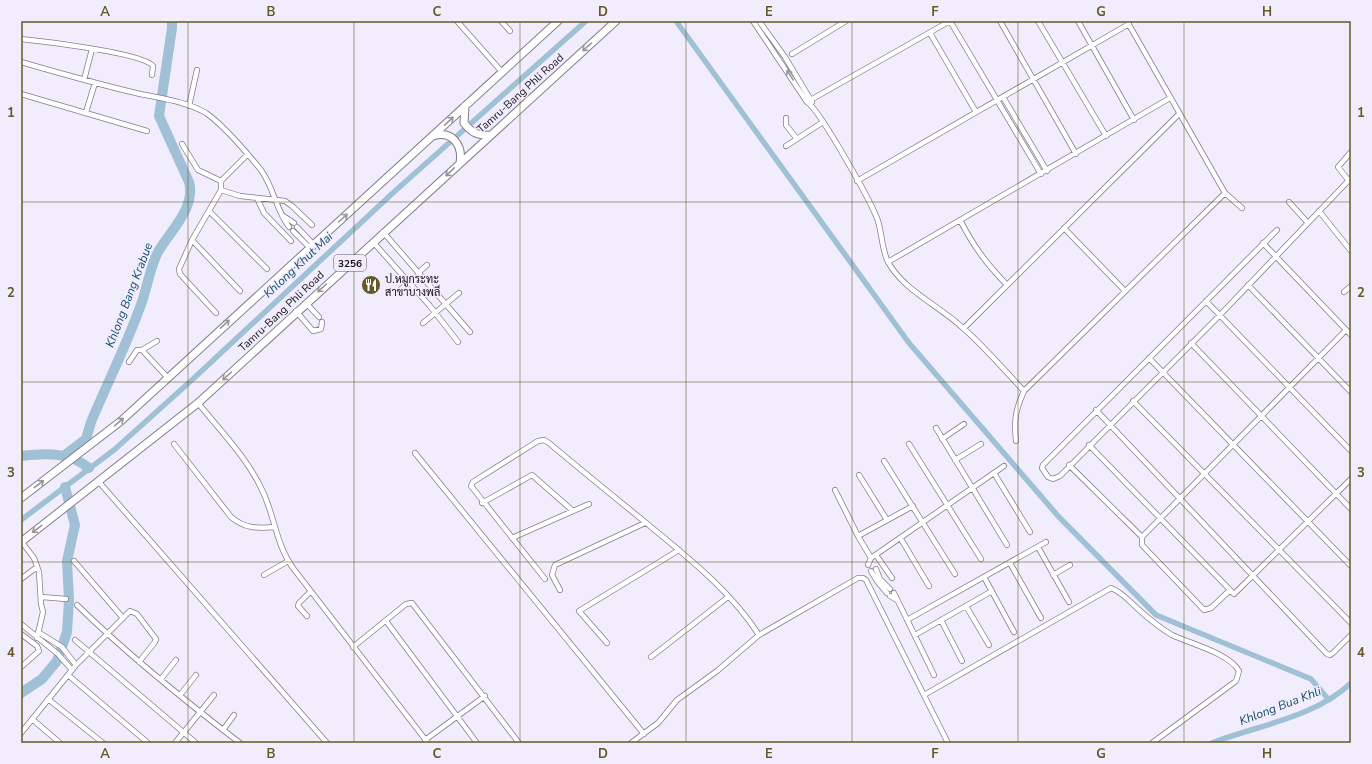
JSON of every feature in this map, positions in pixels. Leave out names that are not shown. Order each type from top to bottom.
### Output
[{"type":"main road","points":[[21,498],[121,421],[558,21]]},
{"type":"main road","name":"Tamru-Bang Phli Road","points":[[21,542],[198,403],[296,311],[616,21]]},
{"type":"main road","points":[[466,106],[464,123],[470,130],[474,134],[492,134]]},
{"type":"main road","points":[[433,136],[440,134],[454,139],[460,148],[460,163]]},
{"type":"street","points":[[457,21],[502,72]]},
{"type":"street","points":[[501,21],[510,31]]},
{"type":"street","points":[[753,21],[807,102],[813,106]]},
{"type":"street","points":[[759,21],[785,57],[812,99],[813,106],[858,181],[878,221],[888,262],[910,286],[964,328],[1024,391]]},
{"type":"street","points":[[792,54],[846,21]]},
{"type":"street","points":[[1000,21],[1076,154]]},
{"type":"street","points":[[1038,21],[1106,136]]},
{"type":"street","points":[[1078,21],[1134,120]]},
{"type":"street","points":[[807,102],[947,22],[997,100],[1041,174]]},
{"type":"street","points":[[858,181],[1092,45],[1128,22],[1225,193],[1242,208]]},
{"type":"street","points":[[930,32],[976,112]]},
{"type":"street","points":[[21,39],[92,49],[150,62],[153,66],[152,75]]},
{"type":"street","points":[[84,80],[92,49]]},
{"type":"street","points":[[21,62],[95,83],[189,106],[205,113],[214,120],[261,171],[271,186],[282,215],[291,229],[312,246]]},
{"type":"street","points":[[189,106],[197,70]]},
{"type":"street","points":[[86,112],[95,83]]},
{"type":"street","points":[[21,94],[147,131]]},
{"type":"street","points":[[1003,96],[1047,171]]},
{"type":"street","points":[[888,262],[1047,171],[1170,98]]},
{"type":"street","points":[[964,328],[1179,114]]},
{"type":"street","points":[[786,118],[786,125],[797,139]]},
{"type":"street","points":[[786,146],[823,122]]},
{"type":"street","points":[[182,144],[198,170],[207,176],[221,181]]},
{"type":"street","points":[[1277,230],[1096,410],[1042,468],[1048,477],[1054,479],[1057,478],[1220,314],[1350,180],[1338,167],[1351,152]]},
{"type":"street","points":[[216,313],[180,274],[179,265],[221,190],[221,181],[247,155]]},
{"type":"street","points":[[221,190],[257,198],[285,201],[312,225]]},
{"type":"street","points":[[1016,441],[1014,418],[1016,409],[1024,391],[1225,193]]},
{"type":"street","points":[[257,198],[264,213],[291,241]]},
{"type":"street","points":[[1289,202],[1308,223]]},
{"type":"street","points":[[209,211],[267,269]]},
{"type":"street","points":[[1320,211],[1351,251]]},
{"type":"street","points":[[282,215],[296,225],[312,246]]},
{"type":"street","points":[[960,220],[974,247],[985,262],[1007,285]]},
{"type":"street","points":[[1064,228],[1125,291]]},
{"type":"street","points":[[383,232],[470,332]]},
{"type":"street","points":[[192,240],[240,291]]},
{"type":"street","points":[[373,242],[409,282],[458,342]]},
{"type":"street","points":[[1263,244],[1351,335]]},
{"type":"street","points":[[418,273],[427,265]]},
{"type":"street","points":[[399,291],[409,282]]},
{"type":"street","points":[[1248,285],[1351,392]]},
{"type":"street","points":[[1344,292],[1351,286]]},
{"type":"street","points":[[423,323],[458,293]]},
{"type":"street","points":[[1206,301],[1351,451]]},
{"type":"street","points":[[296,311],[313,331],[321,329],[320,320],[306,302]]},
{"type":"street","points":[[1142,537],[1346,330]]},
{"type":"street","points":[[129,362],[137,350],[142,350],[157,341]]},
{"type":"street","points":[[1191,343],[1351,509]]},
{"type":"street","points":[[142,350],[168,378]]},
{"type":"street","points":[[1149,358],[1351,566]]},
{"type":"street","points":[[1133,401],[1351,623]]},
{"type":"street","points":[[198,403],[256,478],[267,503],[280,546],[288,561],[310,592],[426,742],[457,716],[485,696]]},
{"type":"street","points":[[1096,410],[1327,654],[1330,655],[1333,653],[1351,635]]},
{"type":"street","points":[[942,439],[964,424]]},
{"type":"street","points":[[936,428],[1007,545]]},
{"type":"street","points":[[545,579],[472,489],[472,484],[538,441],[544,440],[549,442],[710,578],[728,597],[759,635]]},
{"type":"street","points":[[174,444],[231,517],[237,522],[246,527],[260,529],[274,527]]},
{"type":"street","points":[[909,444],[982,559]]},
{"type":"street","points":[[955,460],[981,444]]},
{"type":"street","points":[[1089,445],[1229,591],[1234,594],[1253,577],[1351,478]]},
{"type":"street","points":[[415,453],[644,734]]},
{"type":"street","points":[[884,461],[924,523],[954,574]]},
{"type":"street","points":[[1069,465],[1142,537],[1142,545],[1204,610],[1211,608],[1229,591]]},
{"type":"street","points":[[872,565],[876,554],[901,539],[1004,466]]},
{"type":"street","points":[[994,473],[1030,532]]},
{"type":"street","points":[[482,503],[532,475],[573,511]]},
{"type":"street","points":[[859,475],[887,520]]},
{"type":"street","points":[[99,482],[327,743]]},
{"type":"street","points":[[835,490],[879,580],[897,600],[934,675]]},
{"type":"street","points":[[512,538],[588,504]]},
{"type":"street","points":[[858,536],[913,506]]},
{"type":"street","points":[[560,590],[552,574],[555,565],[645,523]]},
{"type":"street","points":[[901,539],[929,586]]},
{"type":"street","points":[[21,542],[34,558],[38,567],[43,612],[37,634]]},
{"type":"street","points":[[908,620],[1046,542]]},
{"type":"street","points":[[1038,547],[1068,602]]},
{"type":"street","points":[[608,643],[579,611],[678,550]]},
{"type":"street","points":[[876,554],[892,578]]},
{"type":"street","points":[[74,561],[123,618]]},
{"type":"street","points":[[264,575],[288,561]]},
{"type":"street","points":[[1010,563],[1041,618]]},
{"type":"street","points":[[1053,575],[1070,565]]},
{"type":"street","points":[[21,579],[38,567]]},
{"type":"street","points":[[984,577],[1014,632]]},
{"type":"street","points":[[631,743],[644,734],[665,715],[674,703],[717,671],[759,635],[858,578],[866,580],[948,743]]},
{"type":"street","points":[[870,588],[879,580]]},
{"type":"street","points":[[924,694],[1111,588],[1120,592],[1146,616],[1172,634],[1225,659],[1235,665],[1239,671],[1236,681],[1152,743]]},
{"type":"street","points":[[915,635],[992,591]]},
{"type":"street","points":[[307,616],[298,606],[310,592]]},
{"type":"street","points":[[42,597],[66,599]]},
{"type":"street","points":[[651,657],[728,597]]},
{"type":"street","points":[[353,647],[406,604],[412,603],[485,696],[519,743]]},
{"type":"street","points":[[77,605],[139,662],[240,743]]},
{"type":"street","points":[[966,606],[988,645]]},
{"type":"street","points":[[21,733],[76,665],[128,612],[134,612],[156,639],[139,662]]},
{"type":"street","points":[[941,620],[962,661]]},
{"type":"street","points":[[386,621],[477,743]]},
{"type":"street","points":[[21,624],[62,648],[76,665]]},
{"type":"street","points":[[21,634],[37,646],[39,651],[35,657],[21,667]]},
{"type":"street","points":[[37,634],[72,670]]},
{"type":"street","points":[[75,640],[196,743]]},
{"type":"street","points":[[161,679],[176,660]]},
{"type":"street","points":[[68,675],[148,743]]},
{"type":"street","points":[[180,695],[196,675]]},
{"type":"street","points":[[175,743],[214,695]]},
{"type":"street","points":[[48,699],[103,743]]},
{"type":"street","points":[[223,730],[234,715]]},
{"type":"street","points":[[32,720],[60,743]]},
{"type":"waterway","name":"Khlong Bang Krabue","points":[[65,455],[86,439],[91,422],[134,324],[158,252],[181,219],[189,201],[189,182],[159,116],[172,21]]},
{"type":"waterway","name":"Khlong Khut Mai","points":[[21,520],[114,450],[193,379],[395,191],[586,21]]},
{"type":"waterway","points":[[676,21],[909,343],[1058,516],[1156,615],[1311,679],[1329,700]]},
{"type":"waterway","points":[[21,456],[39,454],[65,456],[89,468]]},
{"type":"waterway","name":"Khlong Bang Krabue","points":[[21,693],[42,679],[57,661],[67,632],[69,600],[67,561],[75,525],[65,487]]},
{"type":"waterway","name":"Khlong Bua Khli","points":[[1212,743],[1303,713],[1320,705],[1351,683]]},
{"type":"place","name":"ป.หมูกระทะ สาขาบางพลี","points":[[371,285]]}]
